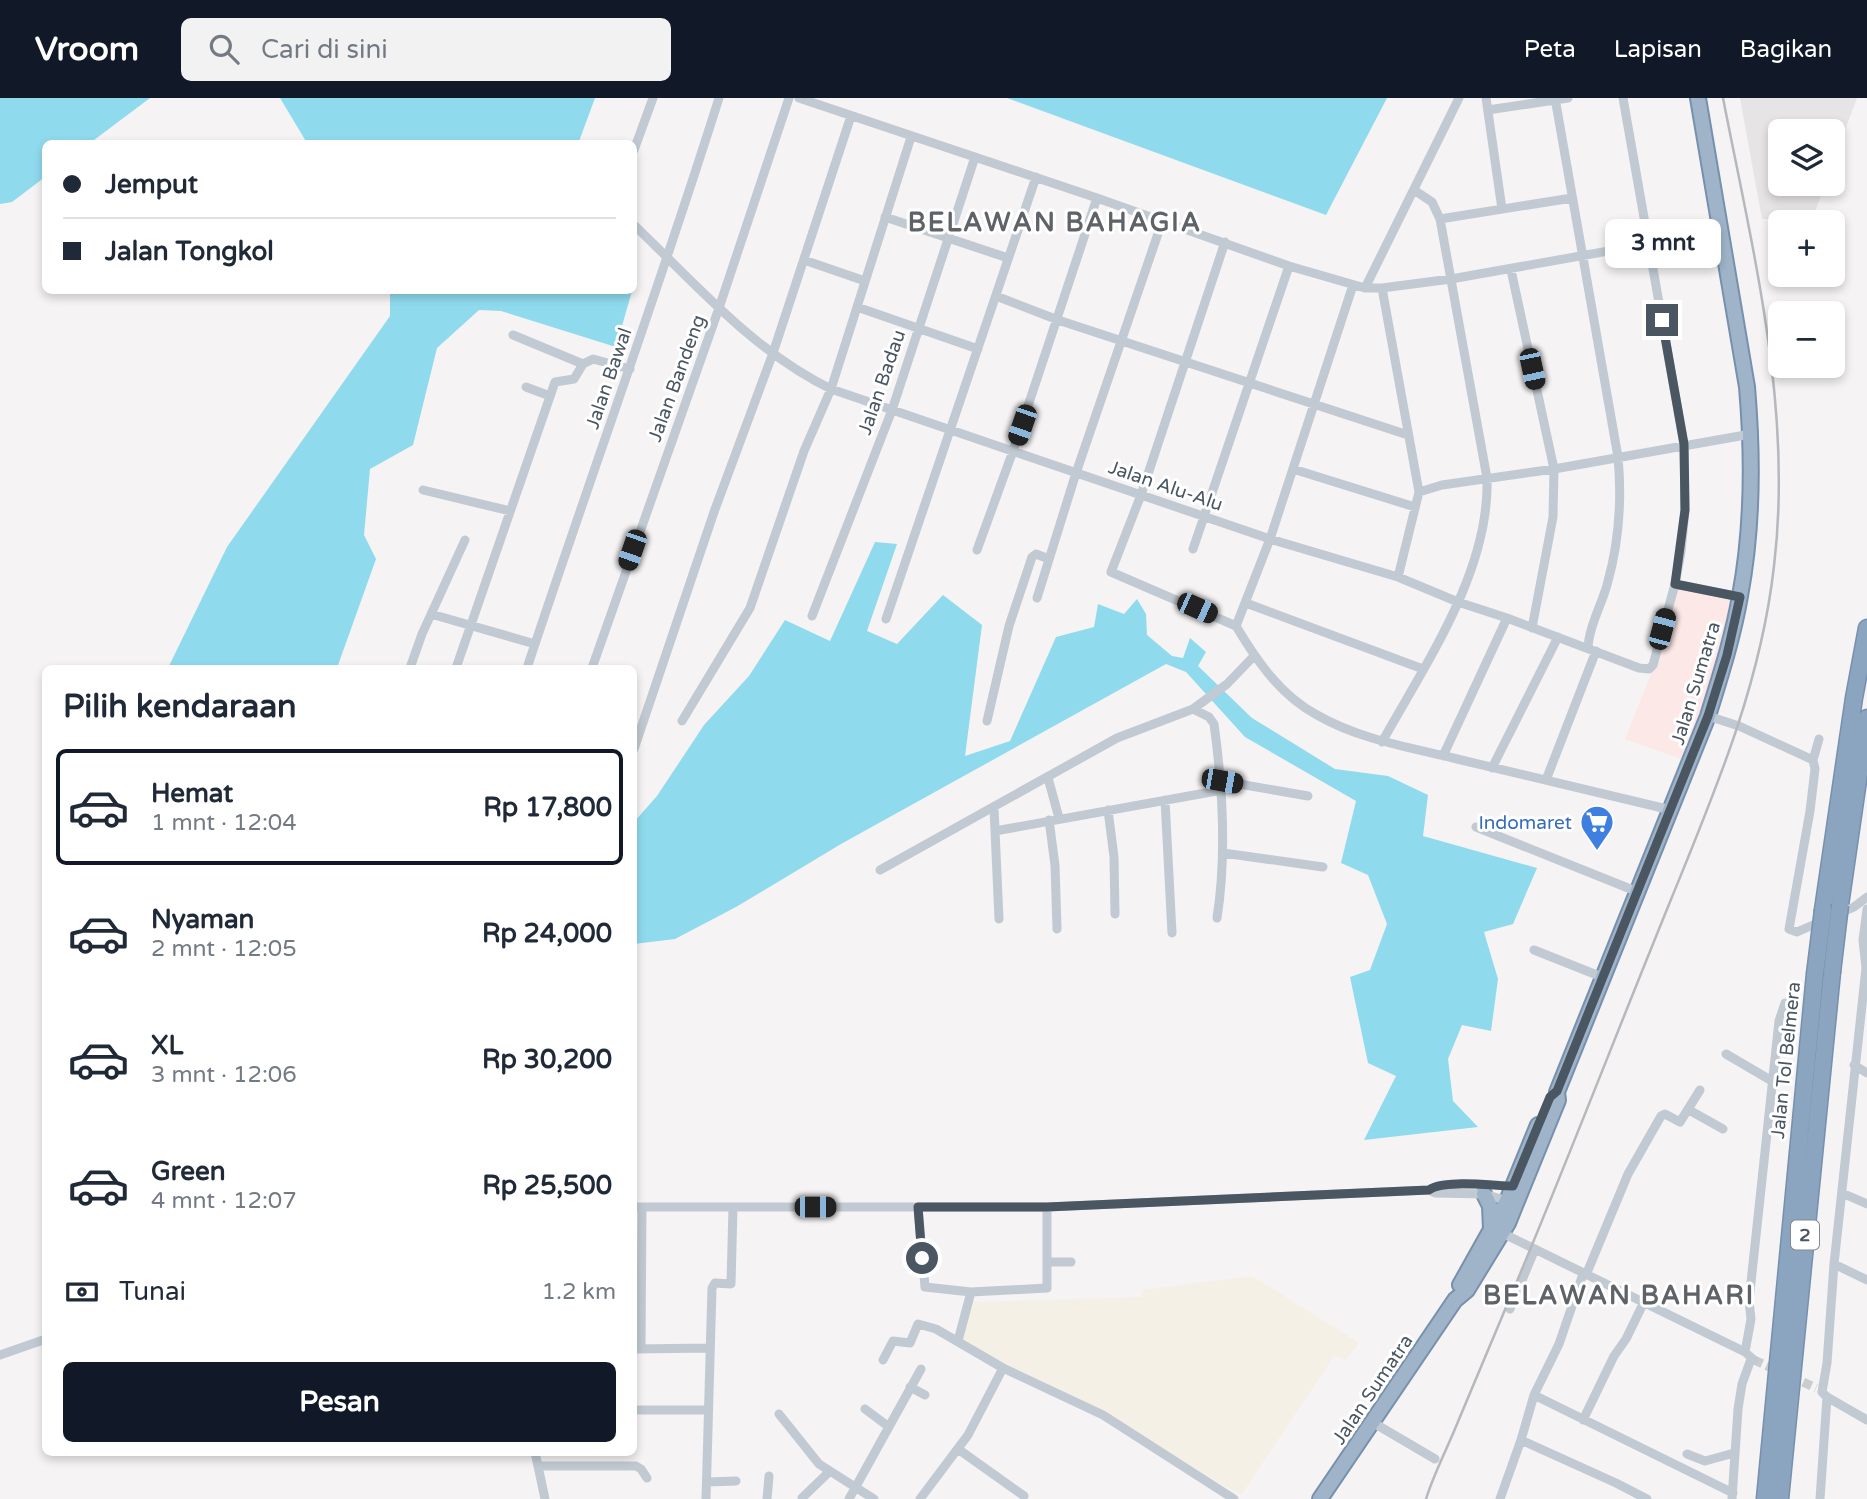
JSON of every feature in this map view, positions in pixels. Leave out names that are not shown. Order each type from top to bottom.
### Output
[{"type":"highway","name":"Jalan Sumatra","points":[[1320,1499],[1455,1300],[1460,1284],[1496,1232],[1515,1195],[1550,1097],[1557,1091],[1708,716],[1727,655],[1740,597],[1752,495],[1751,434],[1747,387],[1698,98]]},
{"type":"highway","name":"Jalan Tol Belmera","points":[[1780,1499],[1823,973],[1823,910],[1867,628]]},
{"type":"highway","name":"Jalan Tol Belmera","points":[[1765,1499],[1823,973],[1839,905],[1867,718]]},
{"type":"highway","points":[[1484,1194],[1496,1232]]},
{"type":"street","points":[[637,142],[653,98]]},
{"type":"street","name":"Jalan Bawal","points":[[528,665],[668,258],[719,98]]},
{"type":"street","name":"Jalan Bandeng","points":[[593,665],[719,308],[789,98]]},
{"type":"street","points":[[799,98],[1226,242],[1289,266],[1365,288],[1511,270],[1721,231]]},
{"type":"street","points":[[1365,288],[1459,98]]},
{"type":"street","points":[[1486,98],[1502,209]]},
{"type":"street","points":[[1488,110],[1567,98]]},
{"type":"street","points":[[1623,98],[1684,444],[1685,510],[1675,584],[1740,597]]},
{"type":"street","points":[[1546,780],[1592,649],[1618,529],[1621,487],[1555,99]]},
{"type":"street","points":[[637,740],[714,513],[774,353],[851,116]]},
{"type":"street","points":[[682,721],[750,608],[804,451],[831,389],[911,137]]},
{"type":"street","name":"Jalan Badau","points":[[812,616],[891,410],[975,157]]},
{"type":"street","points":[[886,619],[1036,177]]},
{"type":"street","points":[[1382,742],[1423,669],[1474,566],[1488,499],[1487,478],[1440,219],[1433,202],[1413,190]]},
{"type":"street","points":[[977,550],[1058,320],[1097,198]]},
{"type":"street","points":[[1440,219],[1572,198]]},
{"type":"street","points":[[886,217],[1008,258]]},
{"type":"street","points":[[1037,598],[1076,472],[1162,222]]},
{"type":"street","name":"Jalan Alu-Alu","points":[[637,228],[719,308],[799,373],[831,389],[1270,539],[1398,577],[1458,602],[1639,668],[1651,667],[1675,584]]},
{"type":"street","points":[[1226,242],[1142,495],[1111,572],[1236,625],[1254,656],[1274,681],[1317,715],[1382,742],[1671,810]]},
{"type":"street","points":[[804,260],[865,281]]},
{"type":"street","points":[[1193,549],[1289,266]]},
{"type":"street","points":[[1511,270],[1554,469],[1553,517],[1532,628]]},
{"type":"street","points":[[1236,625],[1270,539],[1353,285]]},
{"type":"street","points":[[1382,288],[1419,492],[1398,577]]},
{"type":"street","points":[[996,296],[1058,320],[1408,435]]},
{"type":"street","points":[[856,307],[978,349]]},
{"type":"street","points":[[513,335],[583,363],[597,359],[630,369]]},
{"type":"street","points":[[457,665],[556,381],[574,379],[583,363]]},
{"type":"street","points":[[526,387],[550,396]]},
{"type":"street","points":[[1419,492],[1429,487],[1554,469],[1751,434]]},
{"type":"street","points":[[1293,468],[1415,507]]},
{"type":"street","points":[[423,490],[510,511]]},
{"type":"street","points":[[411,665],[465,540]]},
{"type":"street","points":[[987,721],[1009,626],[1032,557],[1036,554],[1049,559]]},
{"type":"street","points":[[1246,603],[1423,669]]},
{"type":"street","points":[[431,614],[535,644]]},
{"type":"street","points":[[1443,756],[1507,618]]},
{"type":"street","points":[[1492,768],[1558,637]]},
{"type":"street","points":[[880,870],[1117,738],[1198,707],[1227,684],[1254,656]]},
{"type":"street","points":[[1198,707],[1214,724],[1222,786],[1223,853],[1217,918]]},
{"type":"street","points":[[1708,716],[1739,726],[1813,760]]},
{"type":"street","points":[[1819,740],[1813,760],[1815,769],[1810,811],[1789,929],[1797,932],[1854,907],[1867,897]]},
{"type":"street","points":[[1048,778],[1054,819],[1057,929]]},
{"type":"street","points":[[995,831],[1165,800],[1222,786],[1308,796]]},
{"type":"street","points":[[1165,800],[1172,933]]},
{"type":"street","points":[[994,808],[999,919]]},
{"type":"street","points":[[1108,810],[1114,857],[1115,914]]},
{"type":"street","points":[[1476,827],[1638,892]]},
{"type":"street","points":[[1223,853],[1323,867]]},
{"type":"street","points":[[1820,1499],[1821,1393],[1827,1363],[1834,1264],[1866,969],[1867,909]]},
{"type":"street","points":[[1534,950],[1602,977]]},
{"type":"street","points":[[1534,1395],[1733,1496],[1739,1398],[1750,1357],[1749,1301],[1772,1081],[1779,1021],[1785,1003]]},
{"type":"street","points":[[1726,1054],[1772,1081]]},
{"type":"street","points":[[1854,1065],[1867,1073]]},
{"type":"street","points":[[1500,1499],[1534,1395],[1559,1344],[1628,1174],[1661,1116],[1665,1114],[1680,1122],[1700,1090]]},
{"type":"street","points":[[1689,1110],[1723,1129]]},
{"type":"street","points":[[1429,1190],[1434,1186],[1452,1185],[1515,1195]]},
{"type":"street","points":[[709,1348],[637,1348],[638,1207],[1047,1207],[1429,1190],[1435,1193],[1515,1195]]},
{"type":"street","points":[[1842,1192],[1867,1204]]},
{"type":"street","points":[[706,1499],[712,1288],[715,1283],[730,1285],[733,1278],[733,1207]]},
{"type":"street","points":[[918,1207],[925,1287],[971,1292],[1043,1290],[1048,1285],[1047,1207]]},
{"type":"street","points":[[1496,1232],[1750,1357]]},
{"type":"street","points":[[1510,1309],[1535,1249]]},
{"type":"street","points":[[1048,1262],[1071,1262]]},
{"type":"street","points":[[1834,1264],[1867,1280]]},
{"type":"street","points":[[958,1341],[971,1292]]},
{"type":"street","points":[[1583,1420],[1643,1304]]},
{"type":"street","points":[[883,1360],[893,1341],[910,1343],[918,1324],[936,1329],[1002,1369],[1103,1415],[1234,1499]]},
{"type":"street","points":[[0,1355],[42,1340]]},
{"type":"street","points":[[849,1499],[921,1369]]},
{"type":"street","points":[[920,1499],[975,1424],[1002,1369]]},
{"type":"street","points":[[910,1387],[925,1395]]},
{"type":"street","points":[[1821,1393],[1867,1420]]},
{"type":"street","points":[[865,1409],[889,1427]]},
{"type":"street","points":[[637,1410],[708,1410]]},
{"type":"street","points":[[779,1414],[819,1464],[874,1499]]},
{"type":"street","points":[[1372,1422],[1435,1459]]},
{"type":"street","points":[[1521,1440],[1647,1499]]},
{"type":"street","points":[[958,1449],[1024,1496]]},
{"type":"street","points":[[1687,1454],[1704,1461],[1734,1453]]},
{"type":"street","points":[[536,1456],[545,1499]]},
{"type":"street","points":[[538,1466],[636,1466],[647,1478]]},
{"type":"street","points":[[802,1499],[830,1471]]},
{"type":"street","points":[[767,1499],[769,1476]]},
{"type":"street","points":[[707,1482],[736,1481]]},
{"type":"shaded area","points":[[1740,98],[1857,98],[1845,130],[1845,119],[1768,119],[1768,196],[1821,196],[1816,210],[1768,210],[1768,219],[1762,219]]},
{"type":"shaded area","points":[[1675,584],[1740,597],[1705,714],[1684,760],[1625,739],[1651,674]]},
{"type":"sand","points":[[1252,1276],[1359,1343],[1346,1360],[1334,1356],[1241,1495],[1074,1398],[963,1343],[973,1302],[1142,1297],[1142,1290]]},
{"type":"water","points":[[0,98],[150,98],[94,140],[42,140],[42,179],[12,202],[0,204]]},
{"type":"water","points":[[280,98],[595,98],[579,140],[305,140]]},
{"type":"water","points":[[1007,98],[1387,98],[1326,215]]},
{"type":"water","points":[[390,294],[631,294],[616,347],[501,311],[479,310],[437,348],[413,445],[370,469],[364,535],[376,559],[338,665],[169,665],[227,547],[390,316]]},
{"type":"water","points":[[875,542],[897,544],[867,631],[897,644],[943,595],[982,625],[965,756],[1010,741],[1056,637],[1094,627],[1098,604],[1124,614],[1137,599],[1146,614],[1147,635],[1172,656],[1183,658],[1190,638],[1206,652],[1198,666],[1252,718],[1335,769],[1388,776],[1428,795],[1423,836],[1537,868],[1513,924],[1484,932],[1498,979],[1491,1031],[1462,1025],[1448,1059],[1453,1101],[1478,1127],[1364,1140],[1396,1076],[1368,1063],[1350,977],[1370,970],[1387,924],[1368,875],[1341,863],[1356,801],[1245,737],[1186,672],[1166,664],[841,844],[736,907],[675,939],[637,944],[637,819],[657,796],[704,725],[749,676],[785,620],[830,641]]},
{"type":"tunnel","points":[[1754,1360],[1816,1388]]},
{"type":"railway","points":[[1426,1499],[1705,816],[1735,735],[1759,652],[1774,566],[1778,448],[1767,331],[1723,98]]},
{"type":"place","name":"Indomaret","points":[[1597,852]]},
{"type":"district","name":"BELAWAN BAHAGIA","points":[[1055,222]]},
{"type":"district","name":"BELAWAN BAHARI","points":[[1619,1295]]},
{"type":"route","points":[[922,1258],[918,1207],[1047,1207],[1429,1190],[1434,1186],[1452,1185],[1513,1186],[1550,1097],[1557,1091],[1708,716],[1727,655],[1740,597],[1675,584],[1685,510],[1684,444],[1662,320]]}]
